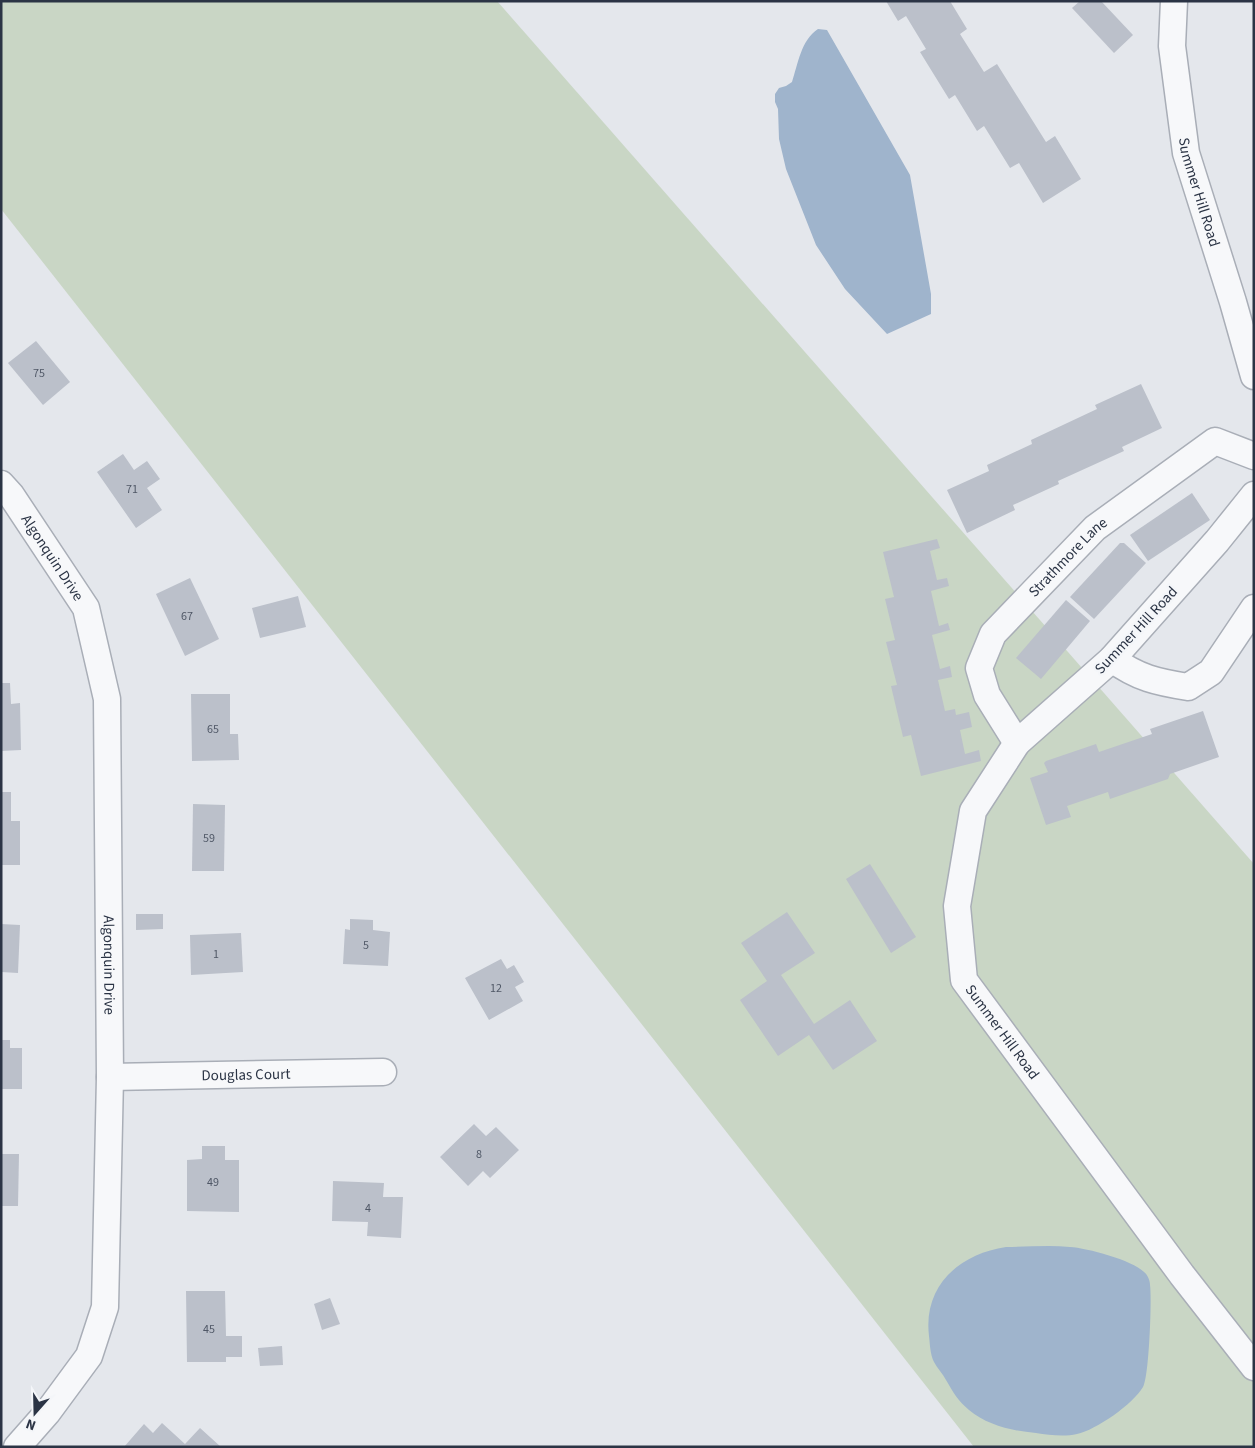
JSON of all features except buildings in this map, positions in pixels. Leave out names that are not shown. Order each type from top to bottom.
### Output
[{"type":"street","name":"Summer Hill Road","points":[[1174,1],[1172,46],[1186,153],[1254,376]]},
{"type":"street","name":"Strathmore Lane","points":[[1017,743],[987,695],[979,668],[993,634],[1095,528],[1215,441],[1254,456]]},
{"type":"street","name":"Algonquin Drive","points":[[1,484],[11,495],[86,608],[107,699],[110,1077],[105,1307],[89,1356],[47,1413],[17,1447]]},
{"type":"street","name":"Summer Hill Road","points":[[1254,495],[1218,540],[1112,659],[1017,743],[973,811],[958,906],[964,980],[1182,1275],[1254,1368]]},
{"type":"street","points":[[1112,659],[1131,672],[1160,683],[1188,687],[1211,672],[1254,608]]},
{"type":"street","name":"Douglas Court","points":[[110,1077],[383,1072]]},
{"type":"green space","points":[[1,1],[497,1],[1254,864],[1254,1447],[974,1447],[1,209]]},
{"type":"water","points":[[818,29],[827,30],[910,175],[931,294],[931,314],[887,334],[845,289],[816,245],[786,169],[779,139],[778,109],[775,102],[775,94],[779,88],[792,82],[804,46]]},
{"type":"water","points":[[1054,1246],[1087,1250],[1109,1255],[1130,1263],[1147,1275],[1151,1293],[1150,1338],[1143,1387],[1123,1408],[1104,1422],[1085,1432],[1057,1435],[1027,1432],[1009,1429],[984,1420],[969,1410],[959,1400],[935,1364],[930,1349],[929,1318],[932,1302],[938,1288],[959,1265],[973,1257],[1006,1247]]}]
